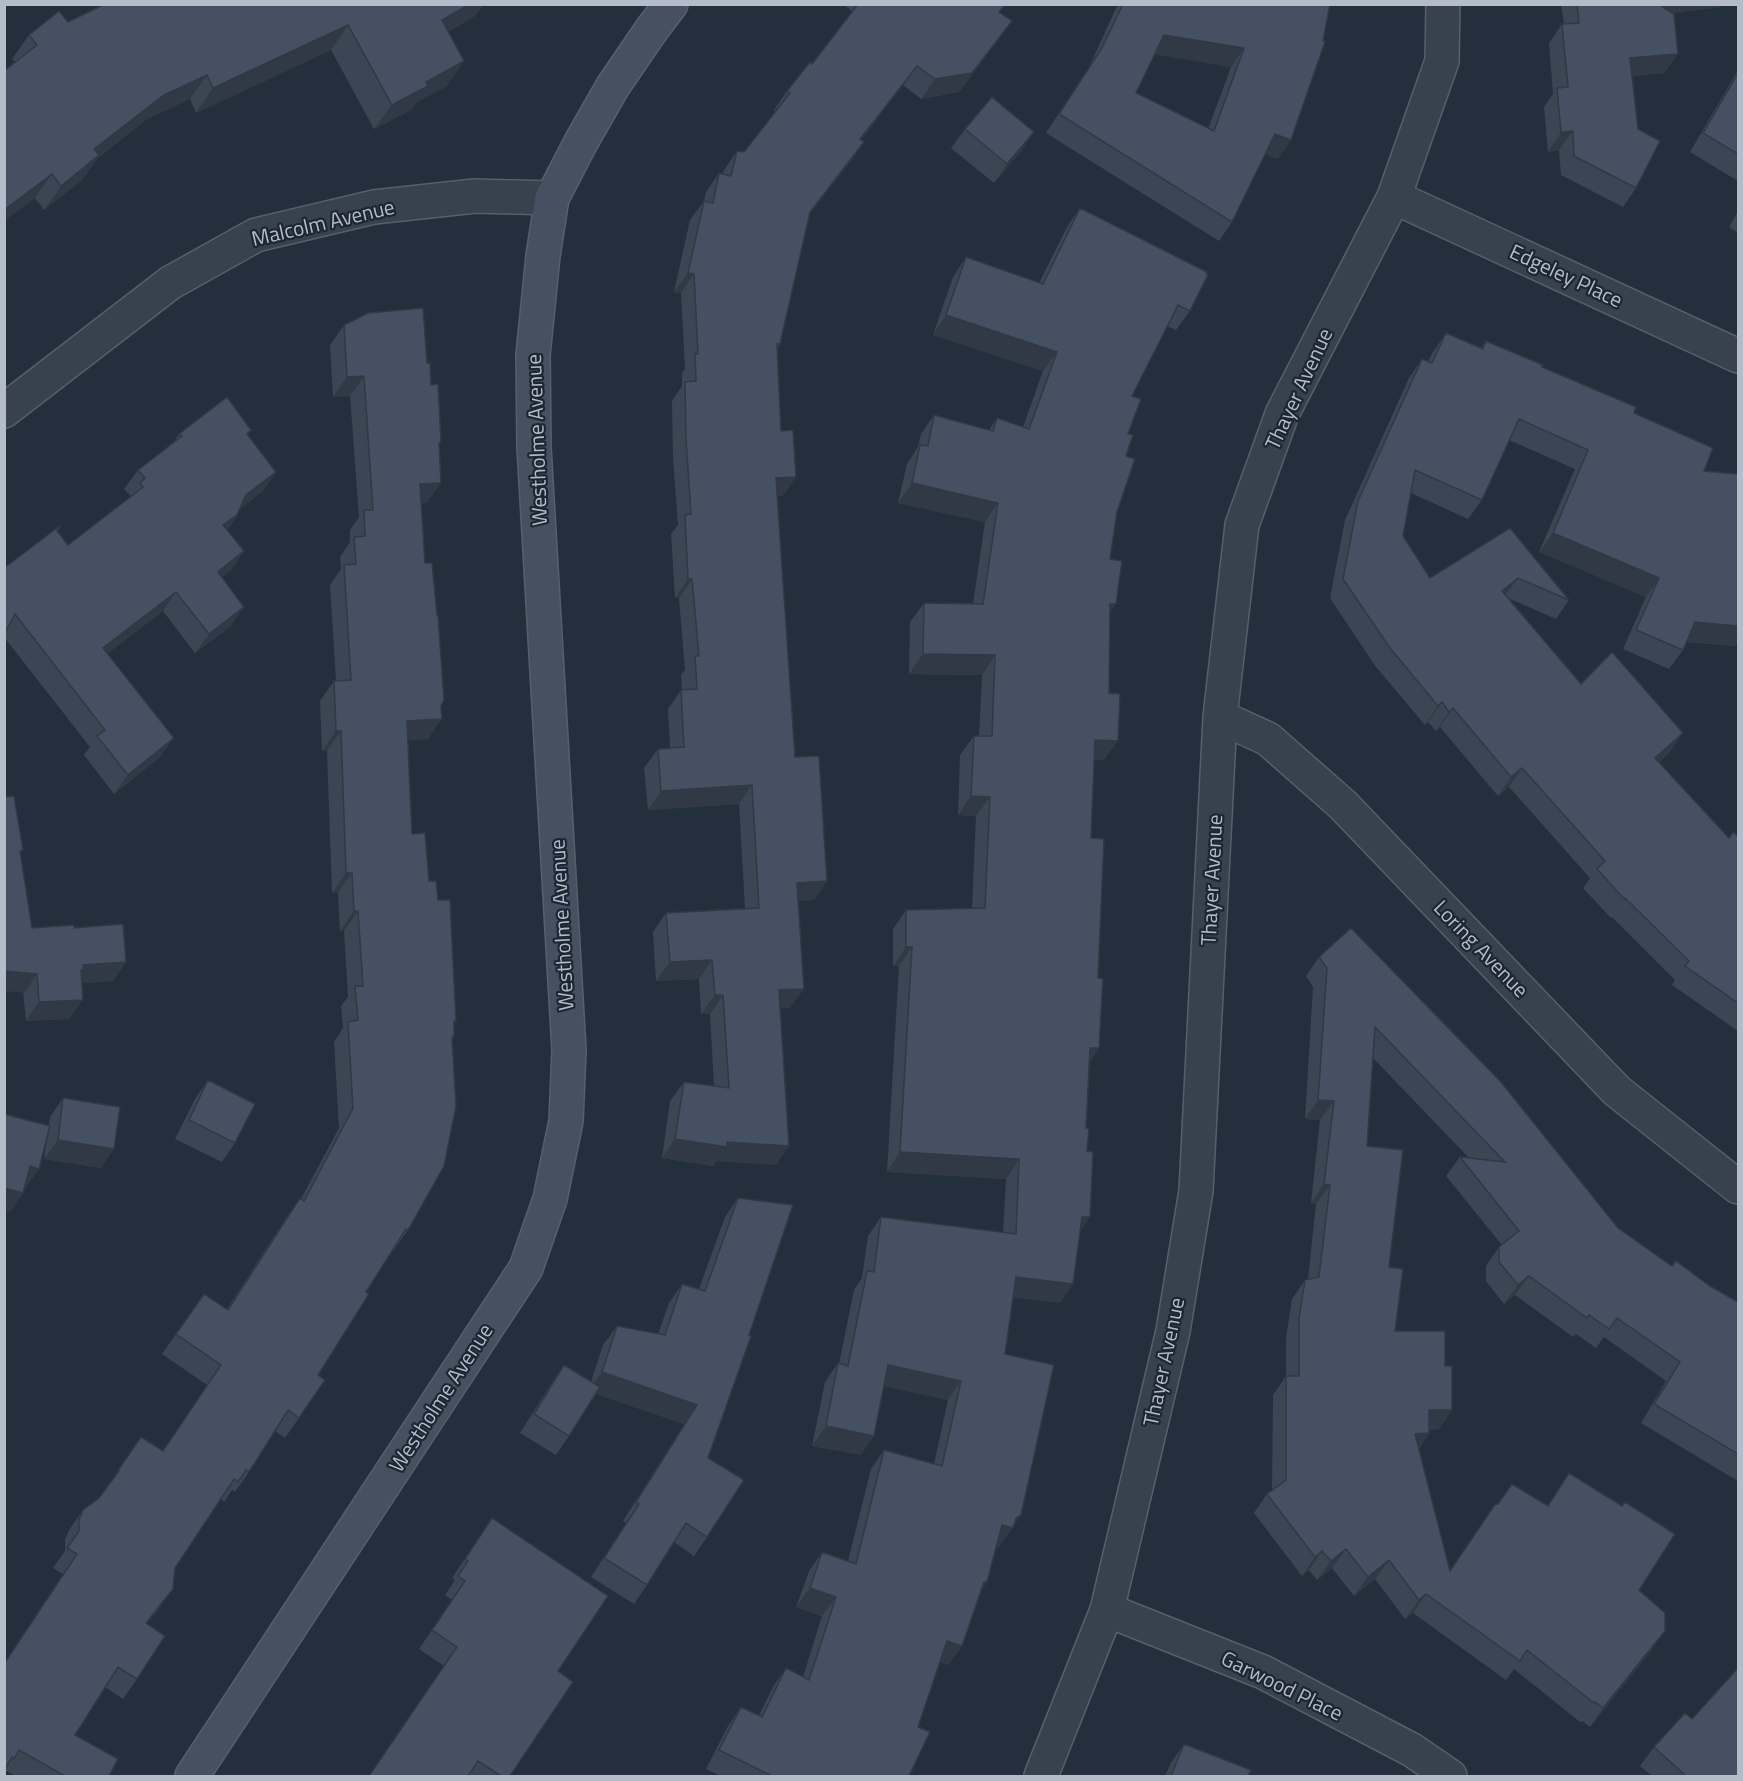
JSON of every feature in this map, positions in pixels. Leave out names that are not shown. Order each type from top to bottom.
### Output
[{"type":"street","name":"Westholme Avenue","points":[[192,1776],[526,1268],[550,1199],[566,1121],[569,1050],[534,447],[533,355],[543,256],[552,198],[613,86],[671,4]]},
{"type":"street","name":"Thayer Avenue","points":[[1041,1776],[1107,1610],[1173,1331],[1196,1191],[1220,717],[1242,525],[1282,414],[1394,197],[1442,61],[1443,4]]},
{"type":"street","name":"Malcolm Avenue","points":[[4,411],[170,283],[256,235],[374,207],[476,196],[552,198]]},
{"type":"street","name":"Edgeley Place","points":[[1394,197],[1738,356]]},
{"type":"street","name":"Loring Avenue","points":[[1220,717],[1268,739],[1343,805],[1617,1091],[1738,1187]]},
{"type":"street","name":"Garwood Place","points":[[1107,1610],[1263,1672],[1412,1750],[1450,1776]]},
{"type":"building","points":[[105,4],[470,4],[442,20],[464,61],[426,82],[428,86],[392,105],[348,25],[213,88],[207,75],[164,95],[94,149],[99,155],[61,186],[52,174],[4,210],[4,71],[37,45],[29,35],[59,11],[68,22]]},
{"type":"building","points":[[858,4],[1005,4],[999,12],[1012,21],[972,73],[935,79],[917,66],[860,139],[864,142],[810,212],[780,344],[777,344],[781,431],[793,430],[796,477],[776,478],[795,757],[819,756],[827,881],[797,883],[804,989],[779,990],[789,1146],[727,1142],[727,1147],[675,1139],[684,1082],[729,1088],[723,995],[715,995],[712,960],[670,962],[666,913],[759,908],[752,785],[661,791],[658,749],[684,747],[681,690],[697,689],[695,656],[699,656],[692,579],[688,579],[685,515],[691,514],[685,382],[696,381],[695,354],[698,354],[694,274],[688,273],[704,201],[713,203],[719,173],[731,176],[737,151],[744,152],[790,93],[787,91],[810,62],[812,64]]},
{"type":"building","points":[[1123,4],[1330,4],[1323,41],[1325,42],[1291,140],[1275,134],[1232,222],[1059,114],[1102,48]],"holes":[[[1164,35],[1244,48],[1214,131],[1136,93]]]},
{"type":"building","points":[[1577,4],[1658,4],[1674,14],[1678,54],[1630,58],[1638,129],[1660,141],[1636,188],[1574,156],[1573,131],[1561,132],[1557,88],[1568,87],[1562,24],[1579,23]]},
{"type":"building","points":[[1738,73],[1738,154],[1703,133]]},
{"type":"building","points":[[992,97],[1034,132],[1007,164],[965,129]]},
{"type":"building","points":[[1080,208],[1207,272],[1208,275],[1190,311],[1178,305],[1132,396],[1141,399],[1128,434],[1133,435],[1126,456],[1135,459],[1117,512],[1110,559],[1122,561],[1116,604],[1110,604],[1109,693],[1120,694],[1118,741],[1095,740],[1091,838],[1104,839],[1098,978],[1103,979],[1099,1048],[1090,1048],[1086,1128],[1089,1128],[1087,1151],[1093,1152],[1090,1217],[1082,1217],[1073,1284],[1016,1277],[1005,1354],[1054,1365],[1021,1515],[1016,1518],[1013,1528],[1002,1525],[987,1582],[984,1582],[962,1646],[947,1641],[918,1727],[930,1732],[909,1776],[772,1776],[719,1750],[741,1707],[762,1717],[786,1668],[809,1680],[836,1597],[810,1588],[822,1552],[856,1564],[884,1450],[942,1466],[961,1381],[888,1365],[874,1436],[826,1426],[838,1363],[848,1366],[867,1271],[874,1272],[881,1217],[1016,1234],[1019,1159],[900,1152],[912,947],[906,947],[906,910],[985,908],[990,797],[971,796],[974,736],[992,736],[995,655],[923,654],[924,603],[983,604],[998,503],[912,483],[920,445],[928,446],[934,415],[993,431],[997,418],[1029,429],[1057,352],[946,315],[966,257],[1043,284]]},
{"type":"building","points":[[423,308],[431,385],[438,384],[441,483],[420,484],[425,563],[432,563],[444,700],[441,706],[442,719],[407,721],[412,834],[425,833],[429,881],[436,881],[438,900],[450,900],[456,1021],[454,1021],[454,1037],[452,1037],[456,1106],[444,1166],[408,1230],[406,1229],[366,1292],[369,1294],[318,1375],[325,1380],[299,1418],[288,1410],[249,1472],[246,1470],[238,1482],[234,1479],[175,1568],[173,1589],[146,1623],[165,1636],[137,1679],[118,1667],[75,1735],[118,1759],[109,1776],[65,1776],[19,1750],[4,1769],[4,1664],[77,1554],[67,1548],[79,1531],[79,1520],[83,1510],[99,1498],[141,1437],[163,1451],[221,1365],[176,1334],[204,1294],[228,1310],[300,1198],[304,1201],[353,1108],[348,1022],[358,1020],[355,986],[363,986],[358,911],[354,911],[352,873],[346,873],[341,731],[336,731],[334,681],[351,680],[344,565],[356,564],[354,537],[365,536],[364,510],[373,510],[364,376],[347,377],[344,325],[368,313]]},
{"type":"building","points":[[1446,333],[1483,349],[1486,341],[1636,407],[1634,413],[1713,448],[1704,471],[1738,474],[1738,626],[1695,622],[1683,650],[1636,630],[1659,578],[1553,533],[1588,450],[1519,419],[1482,500],[1415,470],[1403,536],[1430,578],[1510,528],[1569,600],[1518,578],[1502,591],[1581,684],[1612,652],[1683,733],[1655,758],[1729,838],[1733,832],[1738,836],[1738,1003],[1685,966],[1689,961],[1624,899],[1597,869],[1605,861],[1522,768],[1511,777],[1453,708],[1449,712],[1442,702],[1438,706],[1390,648],[1343,579],[1358,501],[1422,359],[1432,363]]},
{"type":"building","points":[[227,397],[251,430],[247,434],[276,472],[246,495],[237,515],[223,525],[244,551],[218,572],[244,607],[209,634],[176,592],[103,648],[174,738],[128,775],[97,736],[105,730],[15,614],[4,634],[4,568],[61,525],[57,531],[68,545],[143,487],[140,483],[145,478],[138,470],[182,436],[179,434]]},
{"type":"building","points":[[14,796],[32,928],[74,925],[74,928],[123,924],[126,962],[83,965],[84,970],[81,970],[83,1000],[39,1002],[37,974],[4,971],[4,797]]},
{"type":"building","points":[[1351,928],[1501,1082],[1618,1228],[1672,1266],[1676,1261],[1710,1286],[1738,1302],[1738,1454],[1654,1404],[1680,1362],[1617,1318],[1609,1329],[1589,1315],[1587,1318],[1529,1276],[1518,1285],[1499,1262],[1499,1247],[1519,1231],[1460,1157],[1505,1162],[1375,1027],[1367,1146],[1403,1150],[1389,1267],[1403,1269],[1395,1331],[1445,1331],[1445,1366],[1452,1366],[1452,1410],[1429,1410],[1429,1433],[1415,1434],[1450,1571],[1496,1503],[1498,1504],[1512,1484],[1548,1506],[1569,1473],[1622,1506],[1625,1502],[1675,1534],[1639,1590],[1665,1613],[1665,1631],[1603,1708],[1527,1650],[1520,1661],[1426,1594],[1419,1600],[1389,1560],[1368,1577],[1346,1549],[1331,1561],[1322,1551],[1315,1557],[1267,1494],[1286,1480],[1286,1376],[1299,1376],[1299,1319],[1305,1280],[1319,1277],[1330,1185],[1324,1184],[1334,1101],[1318,1100],[1327,968],[1319,957]]},
{"type":"building","points":[[208,1080],[255,1104],[235,1143],[189,1120]]},
{"type":"building","points":[[63,1098],[120,1107],[114,1149],[58,1140]]},
{"type":"building","points":[[4,1114],[50,1126],[39,1169],[30,1166],[23,1193],[4,1188]]},
{"type":"building","points":[[738,1198],[793,1205],[749,1335],[751,1336],[708,1458],[744,1480],[707,1537],[686,1523],[647,1585],[604,1558],[639,1504],[636,1502],[697,1405],[602,1372],[617,1326],[665,1335],[682,1284],[705,1291]]},
{"type":"building","points":[[564,1365],[600,1387],[569,1436],[534,1414]]},
{"type":"building","points":[[492,1518],[608,1596],[558,1671],[573,1682],[510,1776],[501,1776],[478,1761],[468,1776],[369,1776],[457,1647],[432,1630],[465,1581],[458,1576],[468,1561],[465,1559]]},
{"type":"building","points":[[1738,1668],[1738,1776],[1686,1776],[1654,1747],[1685,1713],[1692,1719]]},
{"type":"building","points":[[1184,1744],[1251,1770],[1248,1776],[1171,1776]]}]
